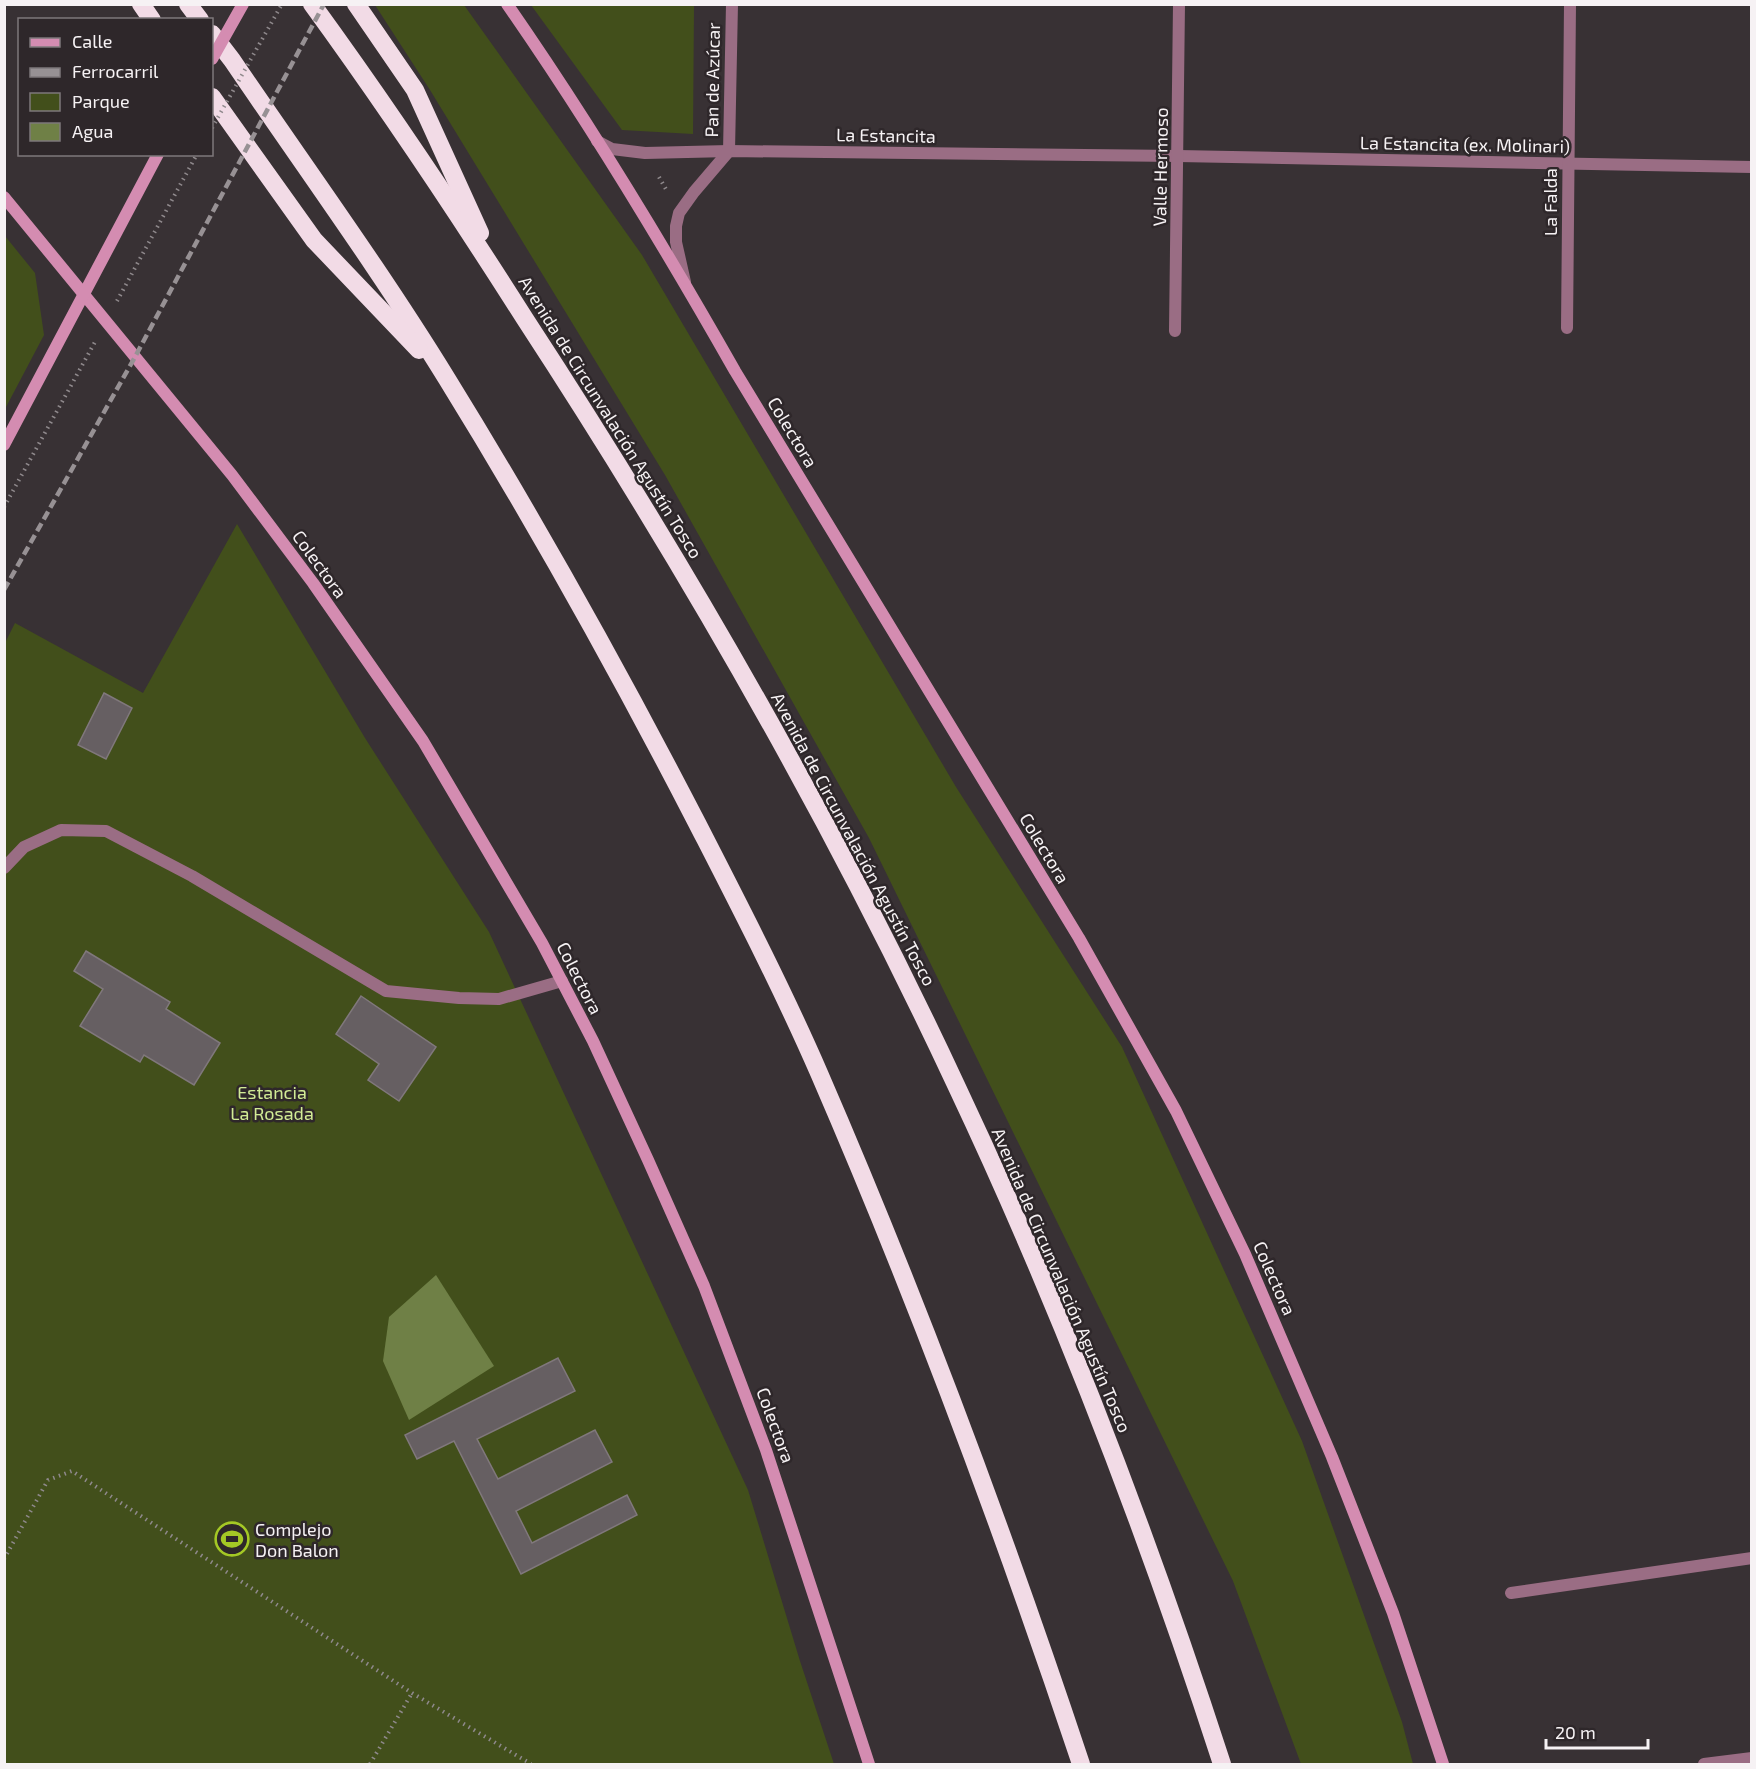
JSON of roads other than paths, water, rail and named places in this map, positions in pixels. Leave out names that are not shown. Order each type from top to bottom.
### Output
[{"type":"highway","points":[[141,4],[151,18]]},
{"type":"highway","points":[[188,4],[198,18]]},
{"type":"highway","name":"Avenida de Circunvalación Agustín Tosco","points":[[312,4],[423,162],[606,442],[705,607],[781,742],[907,982],[958,1088],[1056,1312],[1097,1414],[1186,1654],[1222,1764]]},
{"type":"highway","points":[[356,4],[415,90],[503,283]]},
{"type":"highway","points":[[213,35],[379,272],[447,379],[603,646],[740,907],[817,1069],[911,1293],[1081,1764]]},
{"type":"highway","points":[[213,98],[314,240],[447,379]]},
{"type":"highway","points":[[1186,1654],[1234,1764]]},
{"type":"highway","points":[[1052,1679],[1069,1764]]},
{"type":"main road","points":[[213,57],[243,4]]},
{"type":"main road","name":"Colectora","points":[[507,4],[597,141],[685,282],[735,371],[1079,938],[1176,1111],[1245,1254],[1332,1457],[1394,1613],[1443,1764]]},
{"type":"main road","points":[[4,445],[157,156]]},
{"type":"main road","points":[[4,197],[84,292]]},
{"type":"main road","name":"Colectora","points":[[84,292],[232,475],[313,583],[423,741],[542,942],[593,1041],[704,1286],[735,1366],[802,1557],[869,1764]]},
{"type":"street","name":"Pan de Azúcar","points":[[685,282],[676,242],[679,213],[729,151],[732,4]]},
{"type":"street","name":"Valle Hermoso","points":[[1175,331],[1179,4]]},
{"type":"street","name":"La Falda","points":[[1567,328],[1570,4]]},
{"type":"street","name":"La Estancita","points":[[597,141],[612,148],[645,153],[729,151],[1178,156]]},
{"type":"street","name":"La Estancita (ex. Molinari)","points":[[1178,156],[1752,167]]},
{"type":"street","points":[[4,868],[24,847],[61,830],[106,831],[192,876],[386,992],[499,999],[562,981]]},
{"type":"street","points":[[1511,1593],[1752,1558]]},
{"type":"street","points":[[1704,1764],[1752,1758]]},
{"type":"water","points":[[436,1275],[494,1366],[409,1420],[383,1361],[389,1317]]},
{"type":"railway","points":[[4,590],[135,357],[324,4]]},
{"type":"place","name":"Complejo Don Balon","points":[[232,1539]]},
{"type":"park label","name":"Estancia La Rosada","points":[[272,1102]]}]
